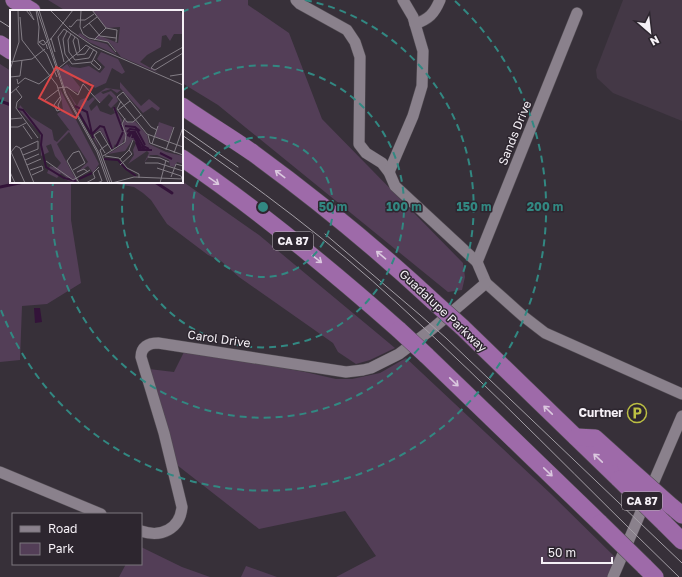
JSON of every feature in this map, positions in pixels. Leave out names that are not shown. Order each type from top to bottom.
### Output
[{"type":"highway","points":[[14,0],[30,10]]},
{"type":"highway","points":[[0,44],[10,49]]},
{"type":"highway","name":"Guadalupe Parkway","points":[[183,107],[252,153],[386,259],[462,327],[576,437],[622,473],[664,523],[682,540]]},
{"type":"highway","name":"CA 87","points":[[183,159],[323,264],[399,330],[650,572]]},
{"type":"highway","points":[[622,473],[676,510]]},
{"type":"street","points":[[296,0],[300,4],[347,30],[355,42],[360,57],[359,144],[366,153],[382,163],[389,172],[395,186],[477,262],[486,283],[523,316],[545,333],[682,394]]},
{"type":"street","points":[[389,172],[413,116],[422,86],[423,52],[413,17],[403,0]]},
{"type":"street","points":[[415,24],[424,21],[431,16],[440,0]]},
{"type":"street","name":"Sands Drive","points":[[477,262],[577,13]]},
{"type":"street","name":"Carol Drive","points":[[142,531],[158,534],[170,530],[178,522],[182,507],[164,433],[141,358],[141,352],[146,345],[158,343],[346,372],[363,370],[380,364],[399,354],[432,329],[486,283]]},
{"type":"street","points":[[613,577],[682,416]]},
{"type":"street","points":[[0,472],[99,513]]},
{"type":"shaded area","points":[[623,0],[682,0],[682,121],[613,93],[597,78],[596,70]]},
{"type":"shaded area","points":[[34,308],[40,308],[42,322],[35,323]]},
{"type":"green space","points":[[48,0],[248,0],[248,5],[289,33],[322,119],[463,263],[465,277],[462,290],[448,292],[218,105],[183,84],[183,10],[64,10]]},
{"type":"green space","points":[[0,64],[10,70],[10,183],[71,183],[71,220],[81,283],[47,304],[22,306],[20,360],[0,362]]},
{"type":"green space","points":[[183,182],[259,235],[395,348],[370,360],[356,364],[338,352],[333,343],[239,277],[221,261],[208,255],[167,224],[151,200],[134,187],[111,183],[183,183]]},
{"type":"green space","points":[[185,350],[336,379],[352,379],[380,373],[406,358],[551,494],[617,559],[607,577],[336,577],[376,556],[345,511],[259,529],[177,465],[164,414],[149,369],[174,372]]},
{"type":"green space","points":[[142,547],[182,567],[210,577],[119,577],[125,565],[142,565]]},
{"type":"green space","points":[[246,566],[277,577],[241,577]]},
{"type":"waterway","points":[[0,101],[10,105]]},
{"type":"waterway","points":[[0,187],[19,183]]},
{"type":"waterway","points":[[157,183],[172,193]]},
{"type":"tram line","points":[[0,21],[10,27]]},
{"type":"tram line","points":[[183,129],[238,167]]},
{"type":"tram line","points":[[183,136],[293,216],[373,281],[470,371],[679,577]]},
{"type":"tram line","points":[[325,234],[446,338],[682,563]]},
{"type":"place","name":"Curtner","points":[[637,413]]}]
